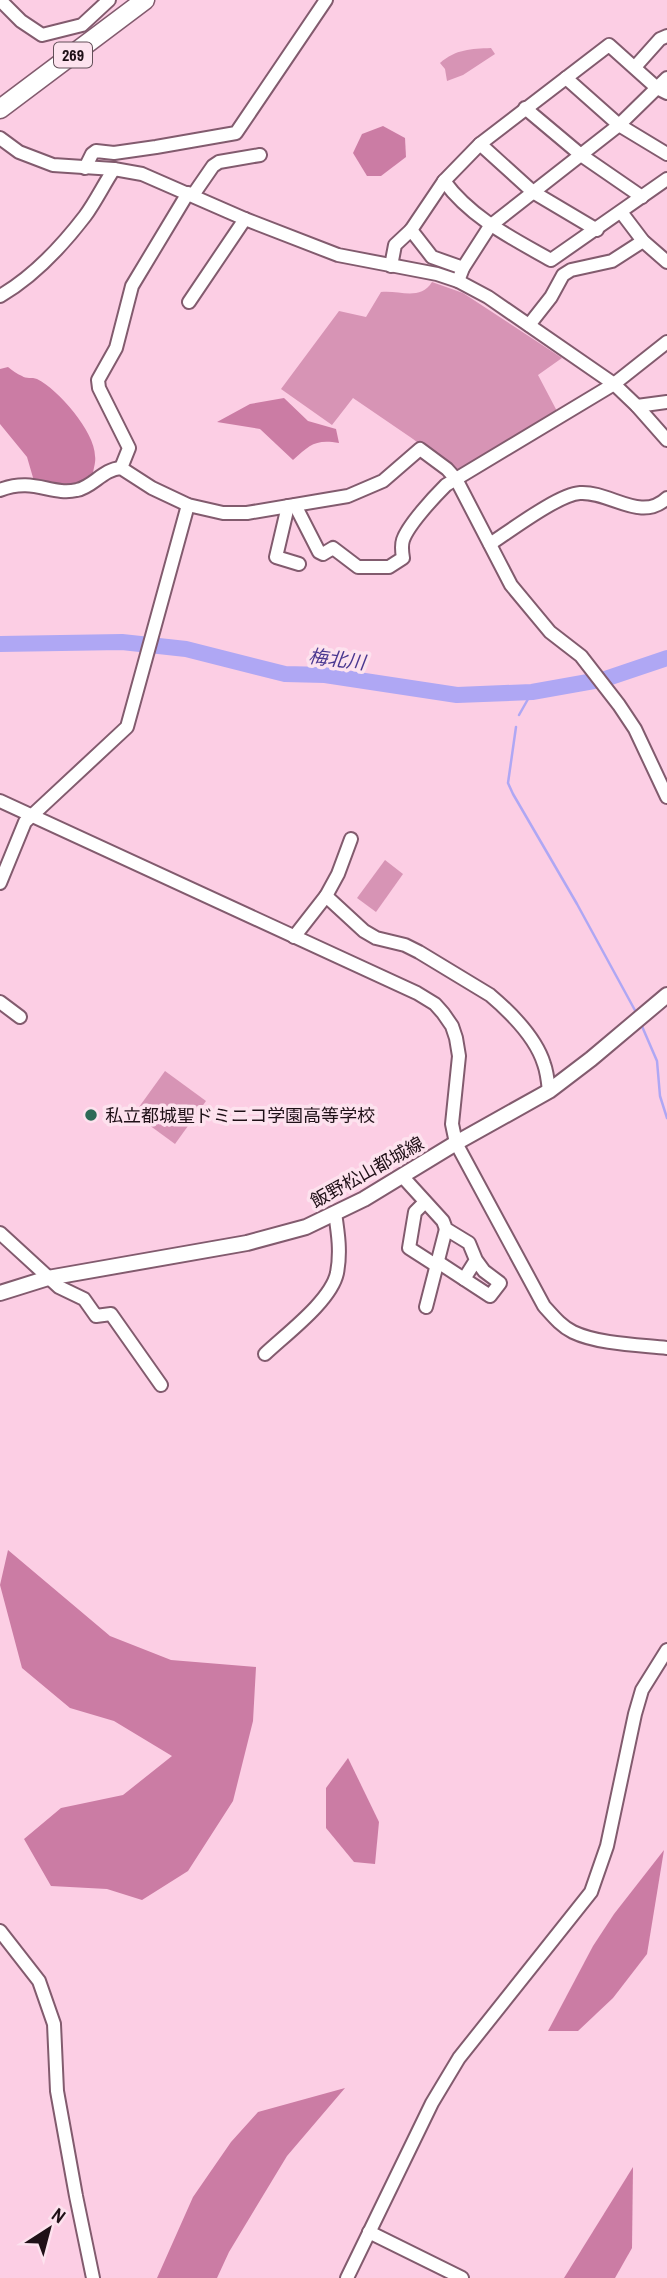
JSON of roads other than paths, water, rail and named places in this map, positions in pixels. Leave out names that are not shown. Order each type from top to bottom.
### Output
[{"type":"highway","name":"269","points":[[0,108],[145,0]]},
{"type":"main road","name":"飯野松山都城線","points":[[0,1293],[48,1278],[247,1243],[306,1227],[402,1176],[549,1091],[667,995]]},
{"type":"street","points":[[3,4],[21,21],[42,34],[82,25],[108,0]]},
{"type":"street","points":[[85,168],[92,154],[96,152],[114,153],[236,133],[326,0]]},
{"type":"street","points":[[635,67],[660,39],[667,36]]},
{"type":"street","points":[[391,266],[395,245],[411,230],[444,181],[480,145],[609,45],[662,91]]},
{"type":"street","points":[[566,78],[619,125],[667,154]]},
{"type":"street","points":[[458,281],[463,268],[491,226],[662,91],[667,78]]},
{"type":"street","points":[[525,108],[582,155],[642,197]]},
{"type":"street","points":[[0,138],[19,152],[38,161],[53,165],[114,169],[142,174],[318,248],[458,281],[488,297],[614,384],[667,440]]},
{"type":"street","points":[[480,145],[533,192],[597,230]]},
{"type":"street","points":[[121,468],[129,447],[99,388],[98,380],[116,348],[132,286],[191,194],[213,166],[219,162],[260,155]]},
{"type":"street","points":[[0,296],[24,280],[69,235],[86,215],[114,169]]},
{"type":"street","points":[[444,181],[454,194],[491,226],[551,260],[667,179]]},
{"type":"street","points":[[621,212],[643,241],[667,262]]},
{"type":"street","points":[[189,302],[246,219]]},
{"type":"street","points":[[411,230],[432,257],[463,268]]},
{"type":"street","points":[[529,325],[564,275],[571,270],[624,256],[643,241]]},
{"type":"street","points":[[291,506],[319,552],[323,554],[333,548],[359,567],[389,567],[402,558],[402,541],[429,503],[446,485],[614,384],[667,342]]},
{"type":"street","points":[[637,406],[667,402]]},
{"type":"street","points":[[121,468],[140,482],[188,505],[223,513],[247,513],[348,496],[383,481],[420,449],[447,468],[456,479],[510,585],[536,617],[584,660],[616,701],[635,729],[667,797]]},
{"type":"street","points":[[0,490],[26,484],[73,492],[84,488],[107,472],[121,468]]},
{"type":"street","points":[[490,544],[562,498],[578,492],[595,494],[645,510],[660,505],[667,498]]},
{"type":"street","points":[[0,883],[25,822],[127,727],[188,505]]},
{"type":"street","points":[[291,506],[276,557],[299,565]]},
{"type":"street","points":[[0,801],[417,993],[435,1004],[452,1026],[459,1056],[452,1124],[456,1143],[544,1306],[571,1331],[586,1337],[667,1348]]},
{"type":"street","points":[[294,937],[326,896],[338,874],[351,839]]},
{"type":"street","points":[[326,896],[376,939],[419,951],[500,1003],[536,1046],[544,1064],[549,1091]]},
{"type":"street","points":[[0,1002],[20,1017]]},
{"type":"street","points":[[402,1176],[443,1221],[446,1229],[426,1307]]},
{"type":"street","points":[[425,1202],[415,1212],[409,1248],[490,1296],[500,1283],[484,1271],[469,1243],[446,1229]]},
{"type":"street","points":[[265,1354],[320,1302],[337,1275],[340,1246],[335,1213]]},
{"type":"street","points":[[0,1233],[59,1287],[84,1299],[96,1316],[111,1314],[161,1385]]},
{"type":"street","points":[[464,1279],[476,1260]]},
{"type":"street","points":[[347,2278],[432,2104],[459,2059],[591,1892],[607,1846],[635,1714],[646,1684],[667,1650]]},
{"type":"street","points":[[0,1931],[39,1981],[54,2024],[57,2091],[93,2278]]},
{"type":"street","points":[[369,2232],[462,2278]]},
{"type":"waterway","name":"梅北川","points":[[0,644],[122,642],[186,649],[285,674],[325,675],[457,695],[532,692],[605,679],[667,658]]},
{"type":"waterway","points":[[519,715],[532,692]]},
{"type":"waterway","points":[[516,727],[508,783],[637,1014]]},
{"type":"waterway","points":[[641,1024],[657,1061],[660,1096],[667,1118]]},
{"type":"place","name":"私立都城聖ドミニコ学園高等学校","points":[[91,1115]]}]
